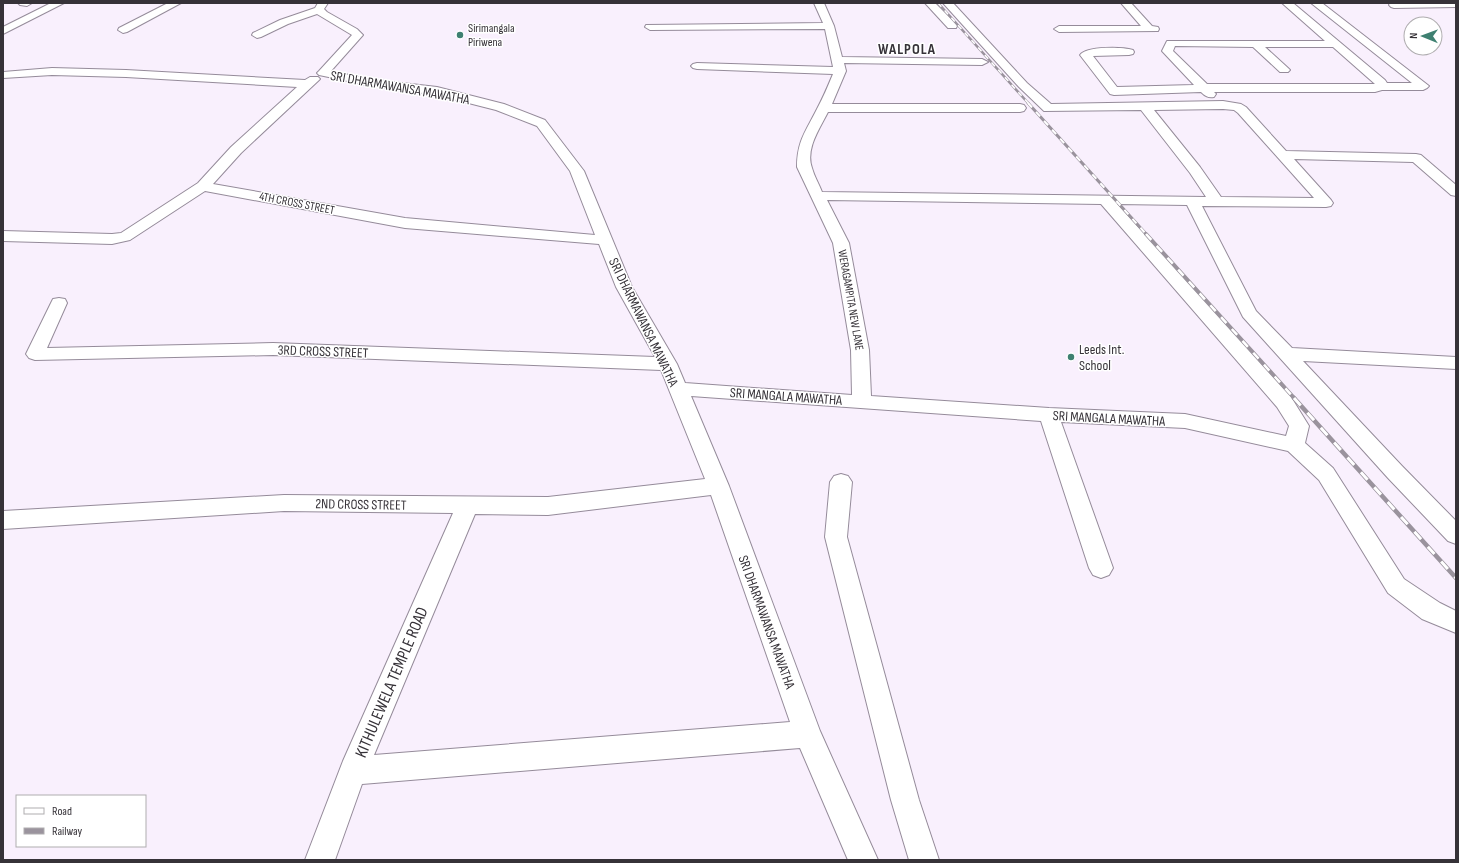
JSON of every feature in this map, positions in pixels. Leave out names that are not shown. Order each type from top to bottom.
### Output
[{"type":"street","points":[[3,30],[59,3]]},
{"type":"street","points":[[123,30],[176,3]]},
{"type":"street","points":[[819,3],[829,26],[839,65]]},
{"type":"street","points":[[930,3],[960,35]]},
{"type":"street","points":[[817,196],[1326,203],[1284,155],[1242,110],[1236,106],[1048,108],[1023,85],[948,3]]},
{"type":"street","points":[[1059,29],[1152,29],[1126,3]]},
{"type":"street","points":[[1287,3],[1381,82],[1381,86]]},
{"type":"street","points":[[1129,52],[1095,52],[1086,55],[1114,91],[1204,88],[1375,88],[1381,86],[1400,88],[1423,86],[1316,3]]},
{"type":"street","points":[[1394,5],[1456,4]]},
{"type":"street","points":[[257,35],[321,7]]},
{"type":"street","name":"SRI DHARMAWANSA MAWATHA","points":[[321,7],[325,17],[351,29],[358,34],[323,73]]},
{"type":"street","points":[[650,27],[829,26]]},
{"type":"street","points":[[1223,105],[1167,51],[1171,43],[1337,44]]},
{"type":"street","points":[[1256,44],[1284,70]]},
{"type":"street","points":[[697,66],[982,62],[974,51]]},
{"type":"street","name":"WERAGAMPITA NEW LANE","points":[[839,65],[824,108],[808,136],[804,155],[804,167],[841,243],[860,350],[862,401]]},
{"type":"street","points":[[3,75],[42,72],[118,73],[307,84]]},
{"type":"street","points":[[3,236],[112,239],[125,237],[203,186],[236,150],[307,84],[323,73]]},
{"type":"street","name":"SRI DHARMAWANSA MAWATHA","points":[[323,73],[367,82],[437,91],[500,107],[541,123],[578,172],[624,287],[668,364],[718,486],[808,734],[864,860]]},
{"type":"street","points":[[1144,106],[1195,170],[1217,202]]},
{"type":"street","points":[[824,108],[1020,108]]},
{"type":"street","points":[[1284,155],[1416,158],[1456,192]]},
{"type":"street","name":"4TH CROSS STREET","points":[[203,186],[405,223],[605,240]]},
{"type":"street","points":[[1106,201],[1284,402],[1299,426],[1294,445]]},
{"type":"street","points":[[1193,202],[1249,313],[1394,472],[1456,535]]},
{"type":"street","name":"3RD CROSS STREET","points":[[59,303],[35,354],[273,349],[668,364]]},
{"type":"street","points":[[1286,354],[1456,363]]},
{"type":"street","name":"SRI MANGALA MAWATHA","points":[[677,389],[1049,415],[1185,421],[1294,445],[1326,474],[1396,586],[1431,611],[1456,622]]},
{"type":"street","points":[[1049,415],[1101,568]]},
{"type":"street","points":[[841,482],[836,537],[905,800],[924,860]]},
{"type":"street","name":"2ND CROSS STREET","points":[[3,520],[284,502],[467,506],[548,506],[718,486]]},
{"type":"street","name":"KITHULEWELA TEMPLE ROAD","points":[[320,860],[352,771],[467,506]]},
{"type":"street","points":[[352,771],[808,734]]},
{"type":"railway","points":[[938,3],[1029,104]]},
{"type":"railway","points":[[1028,103],[1147,235]]},
{"type":"railway","points":[[1146,234],[1295,399]]},
{"type":"railway","points":[[1294,398],[1456,578]]},
{"type":"place","name":"Sirimangala Piriwena","points":[[460,35]]},
{"type":"place","name":"Leeds Int. School","points":[[1071,357]]},
{"type":"district","name":"WALPOLA","points":[[907,49]]}]
